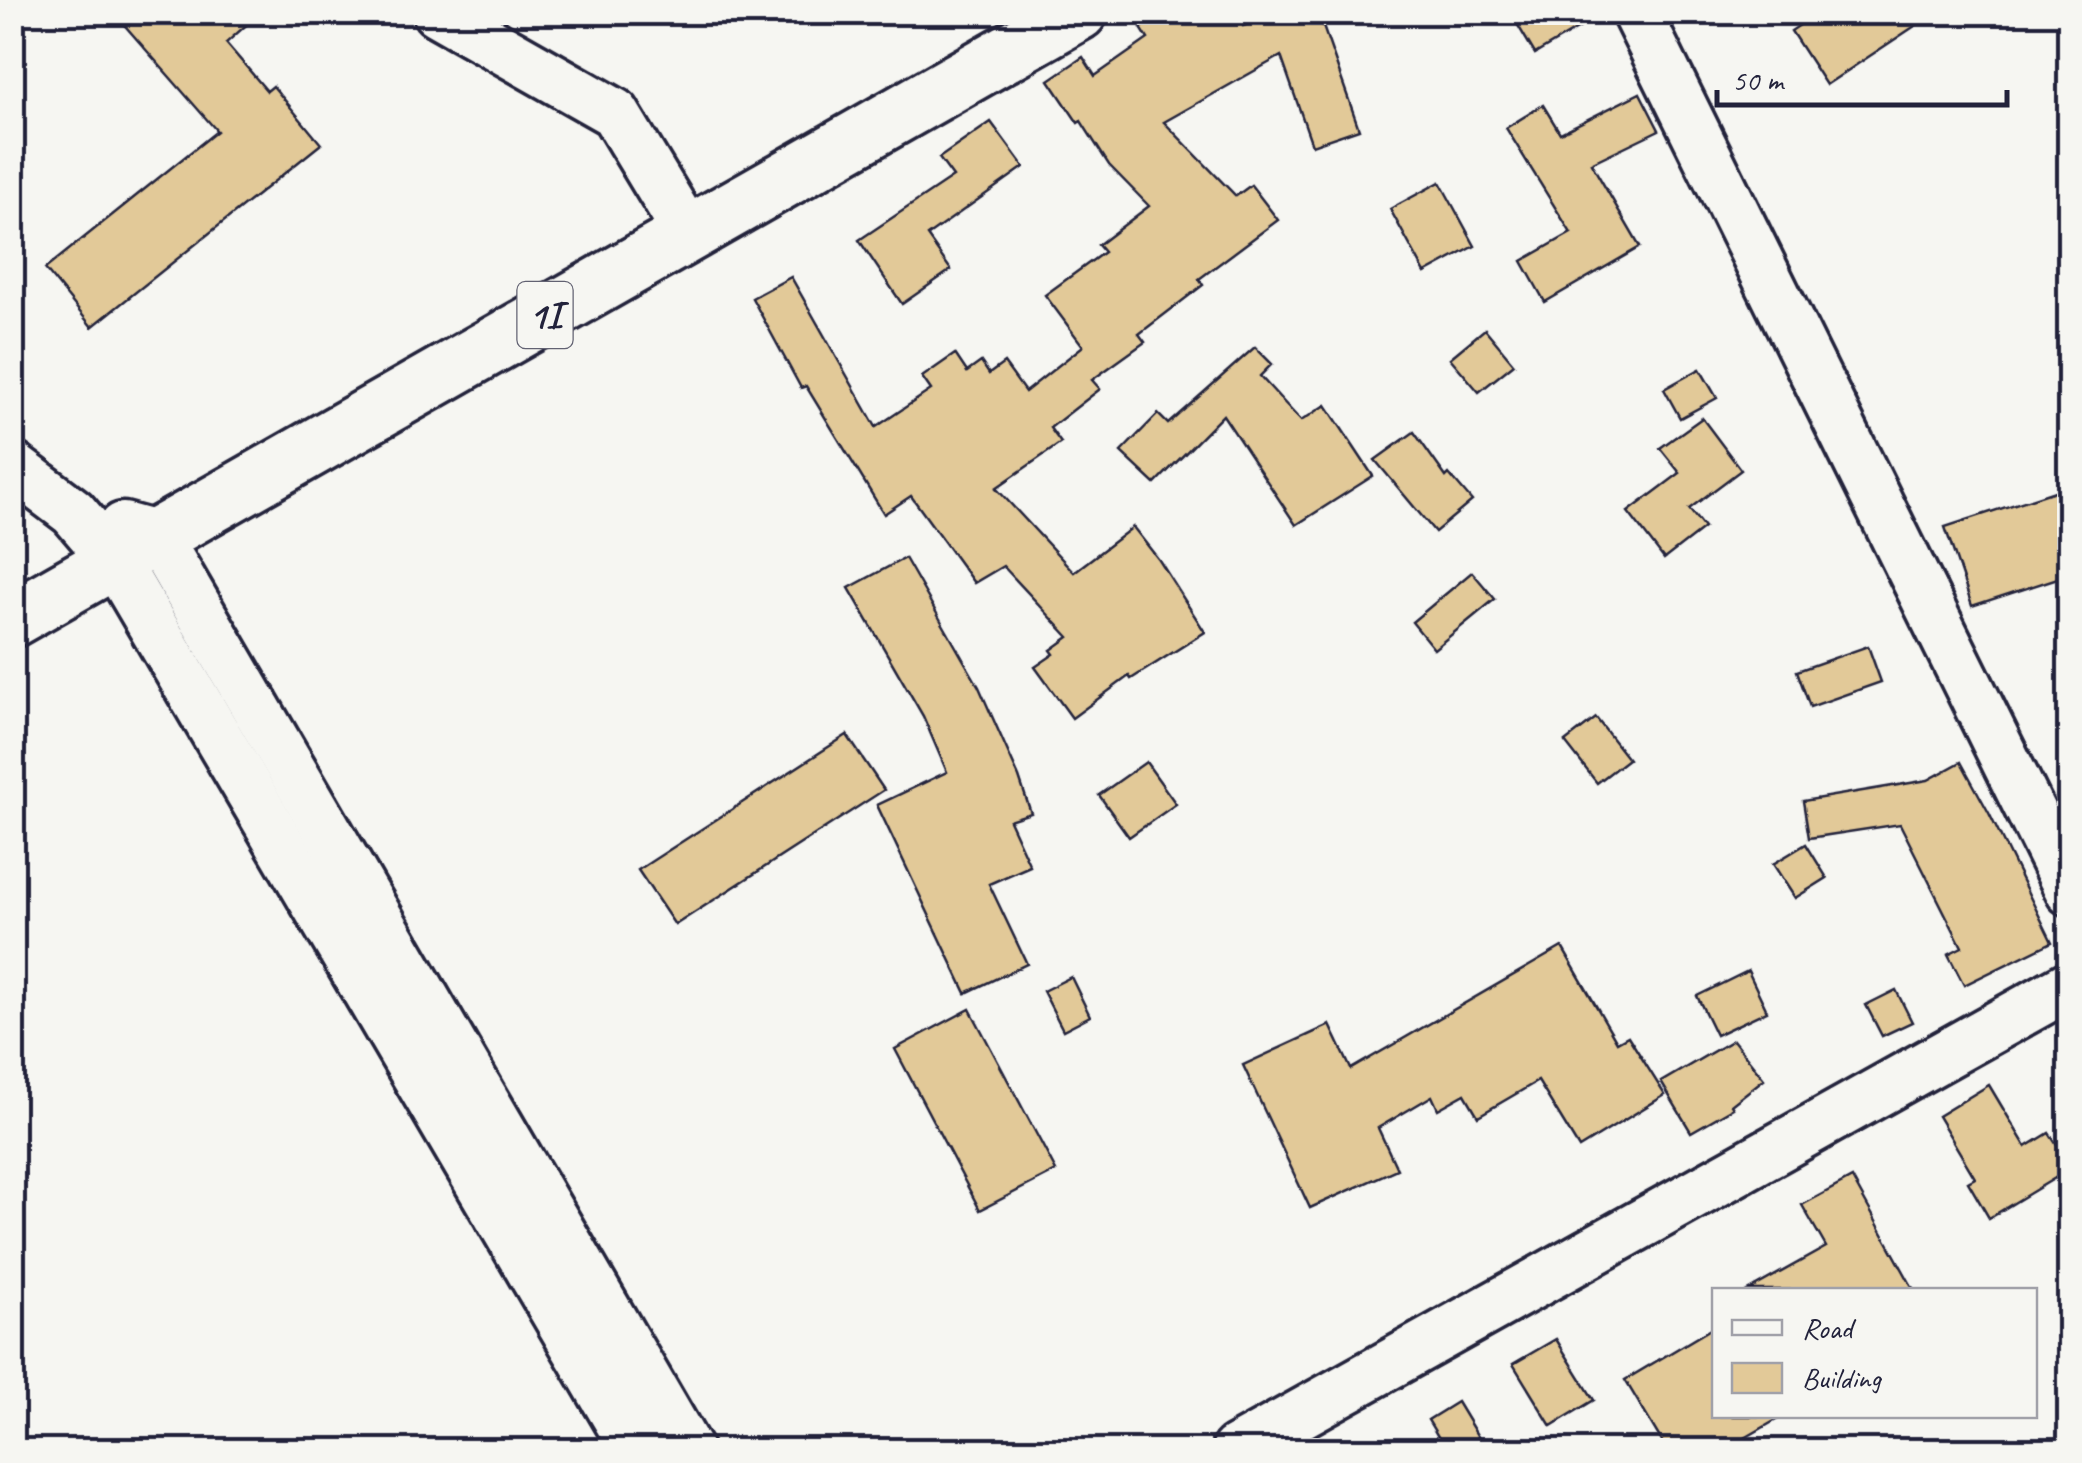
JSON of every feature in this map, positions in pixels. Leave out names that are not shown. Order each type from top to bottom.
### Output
[{"type":"highway","name":"1I","points":[[12,619],[1079,12]]},
{"type":"street","points":[[437,12],[615,113],[688,234]]},
{"type":"street","points":[[1636,12],[2070,891]]},
{"type":"street","points":[[12,466],[73,512],[135,548],[688,1450]]},
{"type":"street","points":[[135,548],[636,1450]]},
{"type":"street","points":[[1236,1450],[2070,985]]},
{"type":"building","points":[[113,12],[261,12],[226,43],[267,91],[273,86],[321,144],[92,327],[45,269],[217,131]]},
{"type":"building","points":[[1168,12],[1235,12],[1243,26],[1284,12],[1318,12],[1359,129],[1312,145],[1281,56],[1164,122],[1236,196],[1251,185],[1278,220],[1199,279],[1203,285],[1139,334],[1145,342],[1092,380],[1100,389],[1050,428],[1061,443],[996,488],[1074,572],[1133,527],[1205,632],[1131,679],[1129,676],[1072,718],[1035,667],[1069,637],[1003,566],[974,583],[911,496],[884,514],[806,386],[801,388],[752,298],[791,277],[876,427],[931,390],[922,377],[955,354],[967,372],[981,362],[989,374],[1004,363],[1025,392],[1083,346],[1045,295],[1104,252],[1098,245],[1149,206],[1109,165],[1049,80],[1083,57],[1095,76],[1148,39],[1141,28]]},
{"type":"building","points":[[1510,12],[1606,12],[1535,54]]},
{"type":"building","points":[[1819,12],[1936,12],[1826,85],[1791,31]]},
{"type":"building","points":[[1640,93],[1659,130],[1591,163],[1640,247],[1545,302],[1522,261],[1571,233],[1506,128],[1543,105],[1560,133]]},
{"type":"building","points":[[991,122],[1024,167],[927,236],[951,270],[902,304],[859,240],[953,177],[939,158]]},
{"type":"building","points":[[1440,182],[1475,246],[1425,273],[1390,209]]},
{"type":"building","points":[[1485,329],[1514,364],[1479,392],[1450,358]]},
{"type":"building","points":[[1255,347],[1272,364],[1260,376],[1301,421],[1326,405],[1373,476],[1296,525],[1223,415],[1155,484],[1121,452],[1158,414],[1168,424]]},
{"type":"building","points":[[1700,369],[1717,398],[1680,418],[1664,389]]},
{"type":"building","points":[[1702,418],[1741,470],[1689,509],[1704,528],[1664,559],[1628,512],[1680,473],[1660,448]]},
{"type":"building","points":[[1414,432],[1446,477],[1449,474],[1472,501],[1435,532],[1375,460]]},
{"type":"building","points":[[2070,486],[2070,574],[1972,606],[1945,527]]},
{"type":"building","points":[[905,558],[979,687],[1031,813],[1009,820],[1030,866],[989,884],[1027,964],[966,993],[877,805],[947,772],[923,716],[849,588]]},
{"type":"building","points":[[1472,572],[1495,599],[1434,649],[1412,622]]},
{"type":"building","points":[[1868,646],[1881,682],[1810,707],[1797,671]]},
{"type":"building","points":[[1596,718],[1628,759],[1597,783],[1565,742]]},
{"type":"building","points":[[847,735],[884,790],[675,925],[638,870]]},
{"type":"building","points":[[1146,762],[1176,804],[1129,837],[1099,795]]},
{"type":"building","points":[[1961,762],[2052,942],[1964,985],[1948,954],[1962,947],[1900,824],[1809,838],[1803,801],[1928,780]]},
{"type":"building","points":[[1806,844],[1827,878],[1795,898],[1773,864]]},
{"type":"building","points":[[1562,947],[1617,1042],[1628,1036],[1665,1095],[1579,1148],[1538,1081],[1478,1116],[1465,1094],[1438,1109],[1432,1096],[1378,1128],[1397,1169],[1310,1208],[1243,1065],[1330,1025],[1351,1069]]},
{"type":"building","points":[[1748,971],[1767,1011],[1716,1035],[1697,996]]},
{"type":"building","points":[[1071,977],[1090,1016],[1063,1030],[1043,991]]},
{"type":"building","points":[[1896,990],[1912,1022],[1882,1036],[1866,1005]]},
{"type":"building","points":[[970,1009],[1056,1171],[980,1210],[895,1049]]},
{"type":"building","points":[[1733,1040],[1764,1079],[1731,1105],[1733,1108],[1691,1132],[1661,1082]]},
{"type":"building","points":[[1989,1085],[2026,1147],[2049,1133],[2070,1169],[1989,1218],[1968,1182],[1975,1178],[1938,1116]]},
{"type":"building","points":[[1852,1178],[1913,1288],[1753,1288],[1826,1247],[1802,1205]]},
{"type":"building","points":[[1712,1328],[1712,1418],[1780,1418],[1724,1450],[1667,1450],[1625,1380]]},
{"type":"building","points":[[1556,1339],[1594,1400],[1551,1426],[1513,1364]]},
{"type":"building","points":[[1457,1402],[1486,1450],[1446,1450],[1428,1420]]}]
